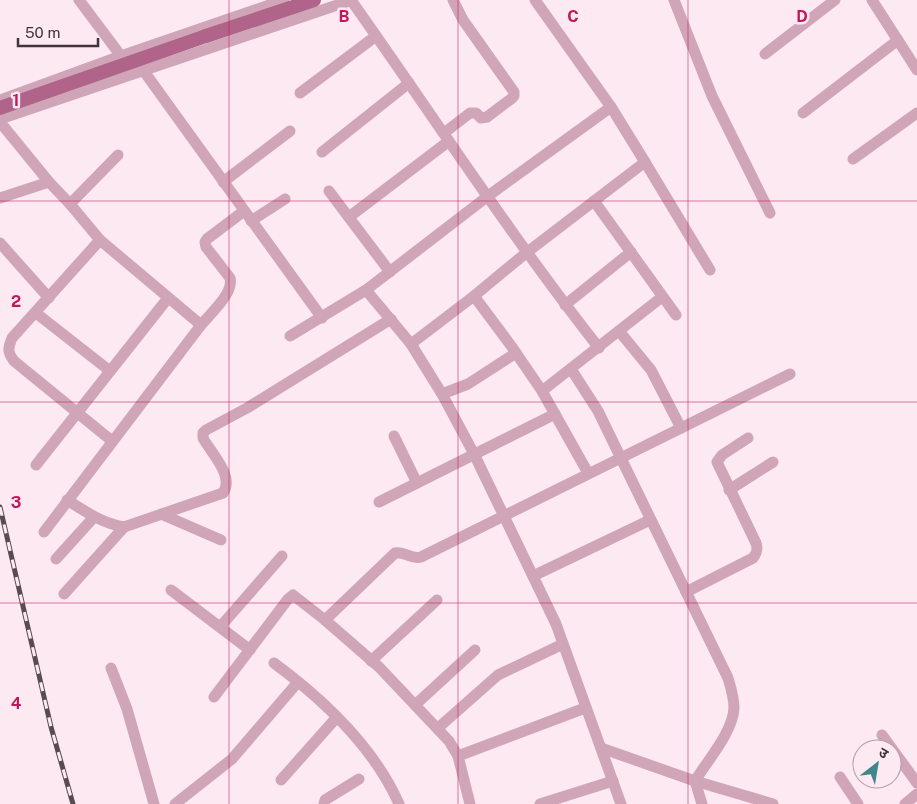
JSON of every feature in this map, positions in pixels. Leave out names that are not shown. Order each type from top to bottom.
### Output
[{"type":"main road","points":[[0,108],[314,0]]},
{"type":"street","points":[[79,0],[120,56]]},
{"type":"street","points":[[0,100],[137,50],[284,0]]},
{"type":"street","points":[[201,325],[100,240],[70,204],[48,182],[0,120],[351,0],[526,253],[599,348]]},
{"type":"street","points":[[349,217],[446,136],[470,113],[476,113],[481,118],[487,117],[514,96],[512,89],[463,20],[453,0]]},
{"type":"street","points":[[535,0],[611,107],[710,270]]},
{"type":"street","points":[[674,0],[712,96],[770,213]]},
{"type":"street","points":[[765,54],[835,0]]},
{"type":"street","points":[[872,0],[917,70]]},
{"type":"street","points":[[300,93],[376,36]]},
{"type":"street","points":[[803,113],[898,40]]},
{"type":"street","points":[[137,50],[143,70],[322,318]]},
{"type":"street","points":[[322,152],[409,83]]},
{"type":"street","points":[[290,336],[366,290],[488,196],[611,107]]},
{"type":"street","points":[[853,159],[917,113]]},
{"type":"street","points":[[223,182],[290,131]]},
{"type":"street","points":[[70,204],[118,155]]},
{"type":"street","points":[[411,344],[645,162]]},
{"type":"street","points":[[0,198],[48,182]]},
{"type":"street","points":[[329,191],[390,272]]},
{"type":"street","points":[[44,532],[201,325],[228,293],[231,283],[230,278],[206,248],[206,239],[248,216],[285,199]]},
{"type":"street","points":[[594,201],[676,315]]},
{"type":"street","points":[[100,240],[12,338],[8,347],[9,354],[14,361],[112,441]]},
{"type":"street","points":[[0,243],[49,298]]},
{"type":"street","points":[[565,305],[631,252]]},
{"type":"street","points":[[366,290],[411,344],[442,394],[474,454],[556,624],[621,804]]},
{"type":"street","points":[[474,296],[542,391],[588,473]]},
{"type":"street","points":[[542,391],[662,297]]},
{"type":"street","points":[[36,465],[168,298]]},
{"type":"street","points":[[36,313],[110,371]]},
{"type":"street","points":[[64,594],[124,527],[223,493],[227,488],[227,481],[223,470],[203,438],[203,433],[206,430],[270,394],[390,320]]},
{"type":"street","points":[[620,331],[651,370],[681,428]]},
{"type":"street","points":[[442,394],[468,384],[516,353]]},
{"type":"street","points":[[571,369],[598,411],[728,678],[733,694],[734,710],[730,725],[696,781],[702,804]]},
{"type":"street","points":[[325,620],[395,553],[404,553],[417,558],[790,374]]},
{"type":"street","points":[[379,502],[556,414]]},
{"type":"street","points":[[394,436],[417,483]]},
{"type":"street","points":[[686,592],[753,558],[756,554],[758,549],[756,543],[717,462],[722,455],[748,438]]},
{"type":"street","points":[[729,490],[773,462]]},
{"type":"street","points":[[68,500],[94,517],[109,524],[124,527]]},
{"type":"street","points":[[161,514],[222,540]]},
{"type":"street","points":[[56,559],[94,517]]},
{"type":"street","points":[[533,576],[650,520]]},
{"type":"street","points":[[220,627],[282,556]]},
{"type":"street","points":[[171,590],[250,650]]},
{"type":"street","points":[[214,697],[290,596],[297,596],[371,661],[449,741],[458,756],[470,804]]},
{"type":"street","points":[[371,661],[437,600]]},
{"type":"street","points":[[438,728],[498,675],[563,644]]},
{"type":"street","points":[[415,705],[476,650]]},
{"type":"street","points":[[274,663],[337,717],[363,746],[383,773],[399,804]]},
{"type":"street","points":[[111,668],[127,709],[154,804]]},
{"type":"street","points":[[175,804],[232,758],[298,682]]},
{"type":"street","points":[[458,756],[585,708]]},
{"type":"street","points":[[281,780],[337,717]]},
{"type":"street","points":[[882,735],[917,782]]},
{"type":"street","points":[[600,748],[771,804]]},
{"type":"street","points":[[840,777],[858,804]]},
{"type":"street","points":[[324,804],[325,800],[359,779]]},
{"type":"street","points":[[540,804],[613,781]]},
{"type":"street","points":[[905,804],[917,794]]},
{"type":"railway","points":[[0,507],[51,727],[73,804]]}]
